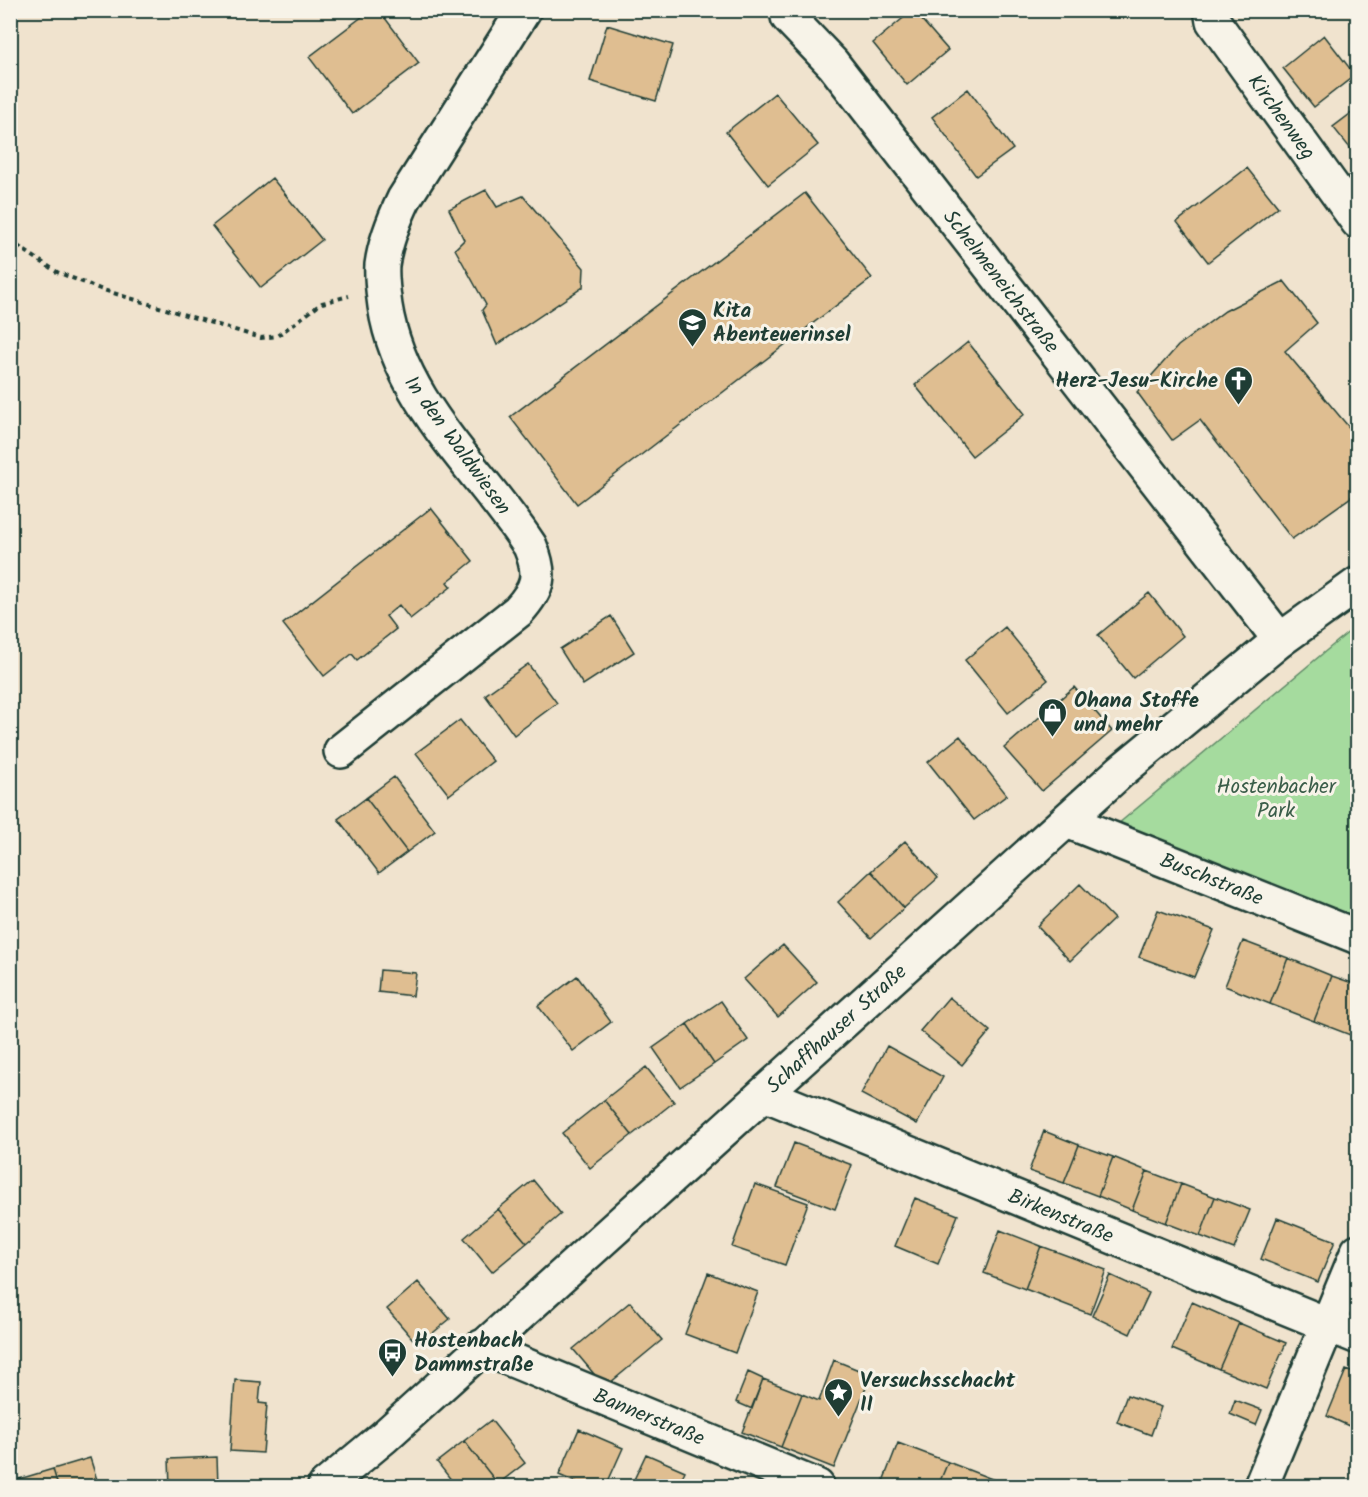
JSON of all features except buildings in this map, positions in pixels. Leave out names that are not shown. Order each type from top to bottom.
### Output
[{"type":"street","name":"In den Waldwiesen","points":[[340,751],[518,611],[531,596],[538,579],[537,561],[519,530],[413,388],[392,342],[383,289],[384,251],[404,200],[524,10]]},
{"type":"street","name":"Kirchenweg","points":[[1211,10],[1213,21],[1358,222]]},
{"type":"street","name":"Schelmeneichstraße","points":[[781,13],[840,73],[1280,640]]},
{"type":"street","name":"Schaffhauser Straße","points":[[325,1486],[384,1437],[481,1347],[1195,708],[1280,640],[1358,584]]},
{"type":"street","name":"Buschstraße","points":[[1067,821],[1358,937]]},
{"type":"street","name":"Birkenstraße","points":[[764,1094],[1358,1337]]},
{"type":"street","points":[[1262,1486],[1358,1251]]},
{"type":"street","name":"Bannerstraße","points":[[481,1347],[817,1486]]},
{"type":"path","points":[[10,241],[57,272],[110,292],[261,338],[277,336],[322,303],[383,289]]},
{"type":"green space","name":"Hostenbacher Park","points":[[1357,625],[1357,918],[1118,824]]},
{"type":"place","name":"Kita Abenteuerinsel","points":[[692,348]]},
{"type":"place","name":"Herz-Jesu-Kirche","points":[[1239,406]]},
{"type":"place","name":"Ohana Stoffe und mehr","points":[[1053,738]]},
{"type":"place","name":"Hostenbach Dammstraße","points":[[393,1378]]},
{"type":"place","name":"Versuchsschacht II","points":[[839,1418]]}]
